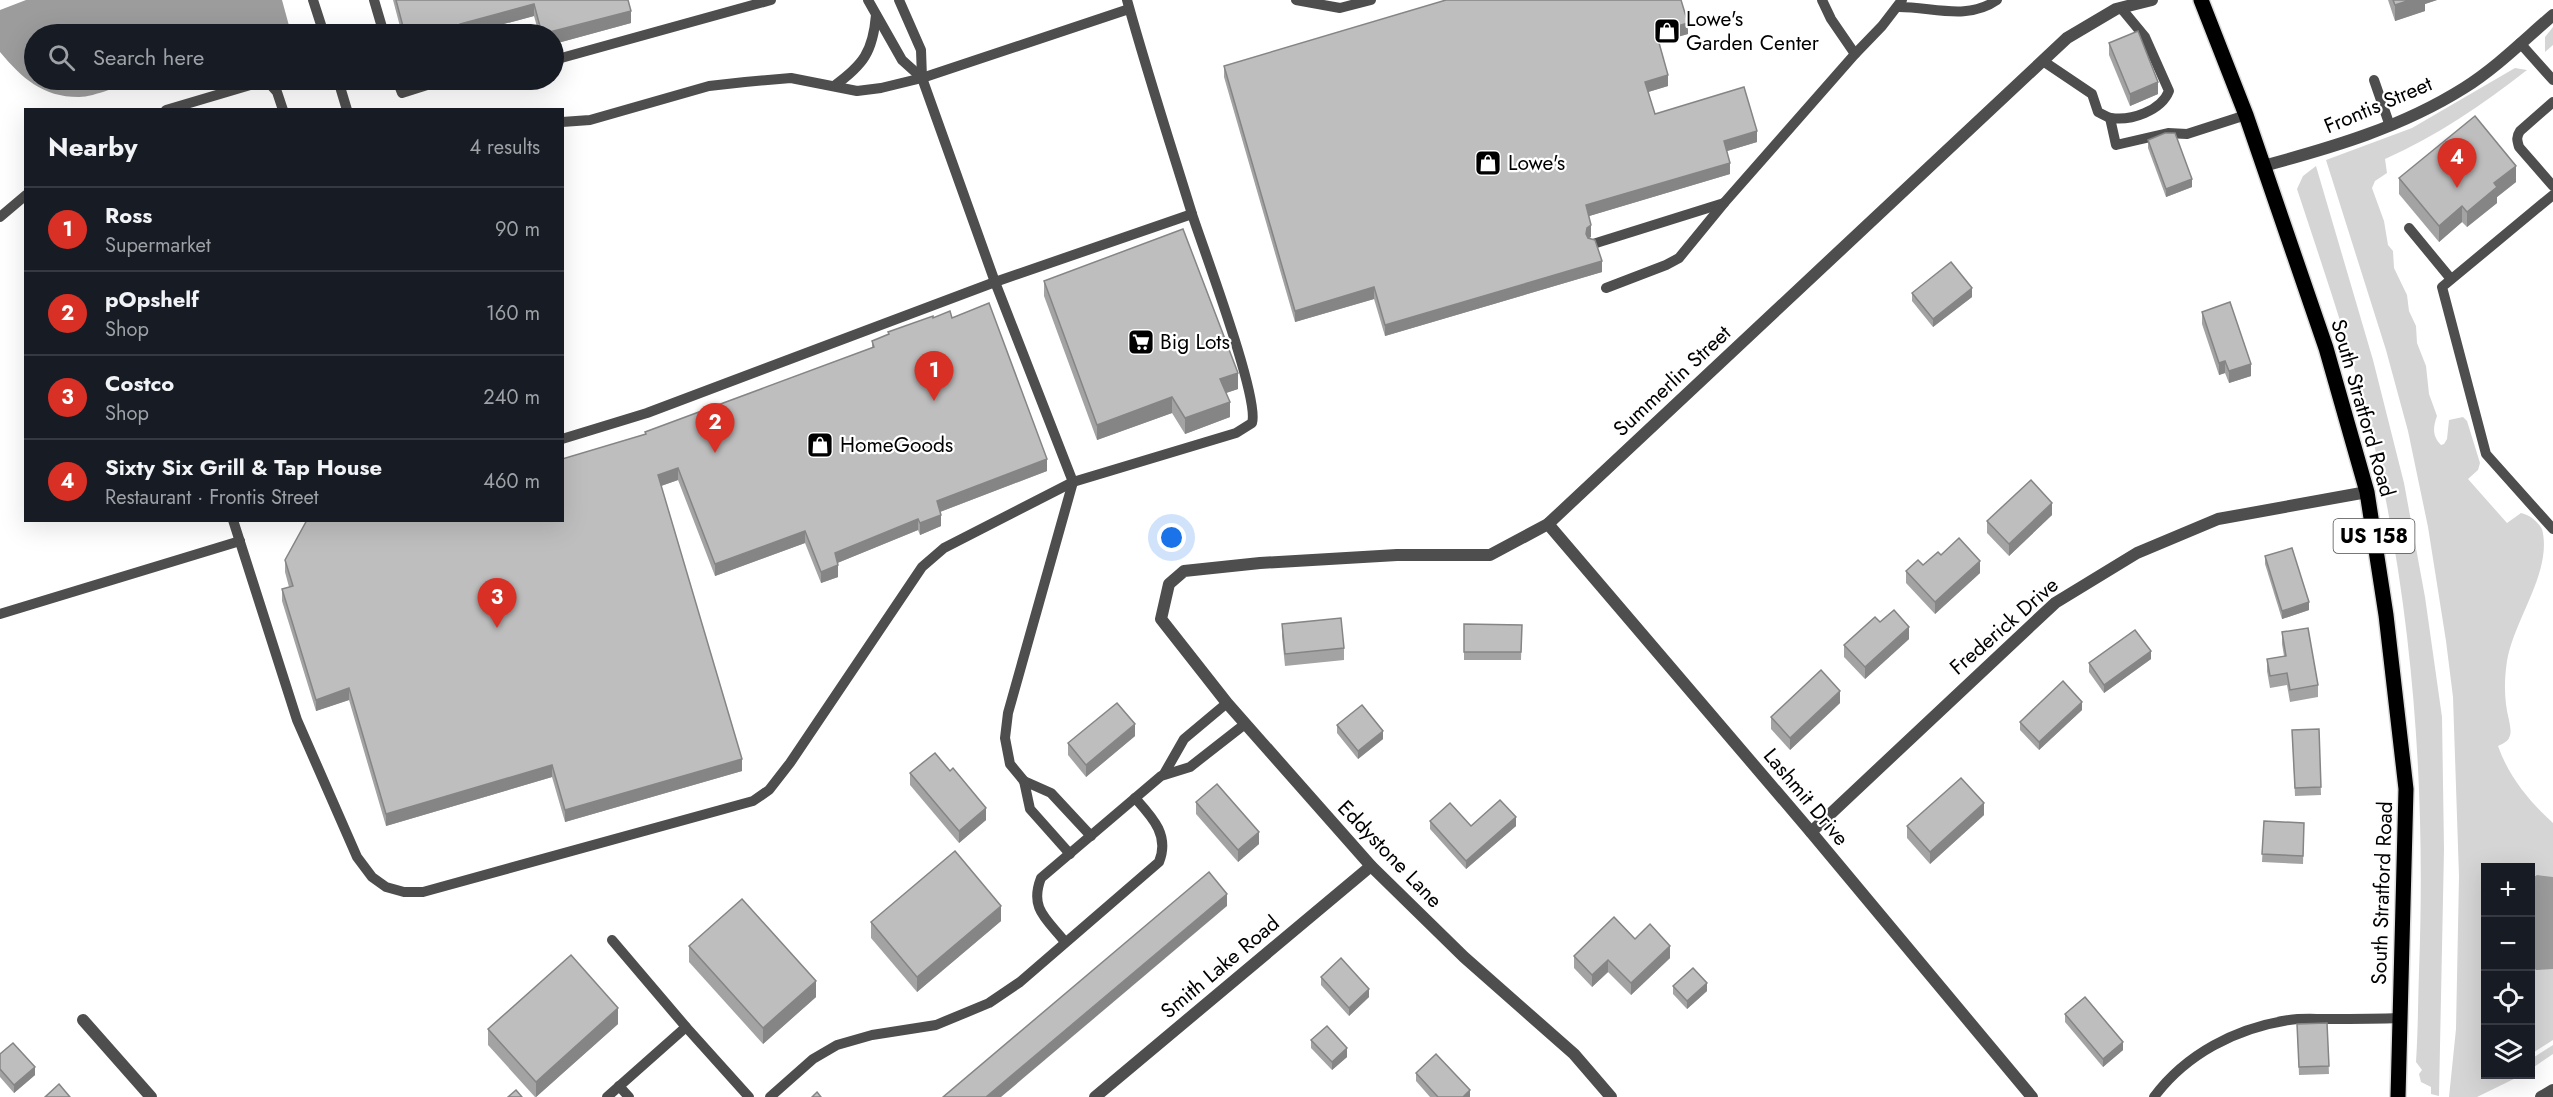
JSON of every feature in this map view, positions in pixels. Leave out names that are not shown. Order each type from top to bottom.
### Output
[{"type":"main road","name":"South Stratford Road","points":[[2201,0],[2246,115],[2326,348],[2367,492],[2386,615],[2406,789],[2398,1097]]},
{"type":"street","name":"Summerlin Street","points":[[1161,619],[1169,584],[1184,571],[1260,563],[1397,555],[1490,555],[1548,524],[2067,38],[2121,8],[2152,0]]},
{"type":"street","name":"Frontis Street","points":[[2264,166],[2356,139],[2426,111],[2467,86],[2553,15]]},
{"type":"street","name":"Frederick Drive","points":[[1811,832],[2055,603],[2136,553],[2218,519],[2367,492]]},
{"type":"street","name":"Lashmit Drive","points":[[1548,524],[1811,832],[2032,1097]]},
{"type":"street","name":"Eddystone Lane","points":[[1161,619],[1227,704],[1371,866],[1464,957],[1574,1054],[1611,1097]]},
{"type":"street","name":"Smith Lake Road","points":[[1095,1097],[1371,866]]},
{"type":"street","points":[[83,1020],[151,1097]]},
{"type":"street","points":[[2541,1097],[2553,1090]]},
{"type":"lane","points":[[313,0],[321,24]]},
{"type":"lane","points":[[374,0],[381,24]]},
{"type":"lane","points":[[564,57],[771,0]]},
{"type":"lane","points":[[868,0],[902,60],[922,78]]},
{"type":"lane","points":[[899,0],[921,50],[922,78],[995,282],[1073,482],[1008,713],[1005,738],[1010,764],[1024,781],[1051,793],[1091,836]]},
{"type":"lane","points":[[1296,0],[1340,8],[1371,0]]},
{"type":"lane","points":[[1822,0],[1831,19],[1855,54]]},
{"type":"lane","points":[[1606,288],[1666,266],[1679,258],[1724,203],[1900,3],[1950,12],[1970,12],[1986,7],[1997,0]]},
{"type":"lane","points":[[234,522],[297,720],[357,857],[372,877],[386,887],[404,892],[423,892],[753,801],[769,790],[790,764],[922,567],[944,548],[1073,482],[1236,433],[1252,423],[1253,410],[1246,379],[1192,214],[1128,5],[922,78],[881,88],[857,91],[791,78],[718,85],[590,120],[564,122]]},
{"type":"lane","points":[[2043,61],[2092,94],[2098,111],[2110,118],[2139,116],[2165,100],[2169,91],[2145,37],[2121,8]]},
{"type":"lane","points":[[834,86],[854,71],[866,56],[874,36],[876,15]]},
{"type":"lane","points":[[2520,43],[2553,80]]},
{"type":"lane","points":[[2374,80],[2390,126]]},
{"type":"lane","points":[[173,108],[233,90]]},
{"type":"lane","points":[[275,90],[282,108]]},
{"type":"lane","points":[[341,90],[346,108]]},
{"type":"lane","points":[[2553,102],[2517,135],[2519,147],[2553,186]]},
{"type":"lane","points":[[2110,118],[2115,145],[2168,133],[2187,134],[2246,115]]},
{"type":"lane","points":[[2553,195],[2442,286],[2486,454],[2553,529]]},
{"type":"lane","points":[[0,218],[24,197]]},
{"type":"lane","points":[[1593,244],[1724,203]]},
{"type":"lane","points":[[564,438],[647,413],[995,282],[1192,214]]},
{"type":"lane","points":[[2409,228],[2451,279]]},
{"type":"lane","points":[[0,614],[240,541]]},
{"type":"lane","points":[[1065,942],[1039,909],[1035,894],[1041,878],[1164,774],[1184,739],[1227,704]]},
{"type":"lane","points":[[1164,774],[1190,767],[1245,724]]},
{"type":"lane","points":[[1024,781],[1030,809],[1070,854]]},
{"type":"lane","points":[[770,1097],[813,1059],[837,1045],[872,1035],[936,1025],[989,1003],[1020,982],[1159,862],[1164,850],[1157,823],[1135,798]]},
{"type":"lane","points":[[612,940],[686,1028],[749,1097]]},
{"type":"lane","points":[[2154,1097],[2164,1083],[2189,1059],[2217,1043],[2252,1028],[2291,1019],[2400,1018]]},
{"type":"lane","points":[[607,1097],[686,1028]]},
{"type":"lane","points":[[619,1086],[629,1097]]},
{"type":"shaded area","points":[[26,0],[282,0],[289,24],[24,24],[24,77],[0,52],[0,10]]},
{"type":"shaded area","points":[[2553,27],[2553,45],[2545,52],[2545,37]]},
{"type":"shaded area","points":[[2515,68],[2527,70],[2459,119],[2385,159],[2387,173],[2375,181],[2372,188],[2384,221],[2388,245],[2393,251],[2394,268],[2407,295],[2409,311],[2416,326],[2417,343],[2426,366],[2429,394],[2437,416],[2434,428],[2436,438],[2441,445],[2444,444],[2447,439],[2449,420],[2463,417],[2467,421],[2480,463],[2478,470],[2468,479],[2507,523],[2521,513],[2536,521],[2542,529],[2544,545],[2538,578],[2511,645],[2507,661],[2505,691],[2510,734],[2507,741],[2498,746],[2521,788],[2553,823],[2553,1040],[2535,1051],[2535,863],[2481,863],[2481,1079],[2514,1079],[2477,1097],[2449,1097],[2456,1029],[2459,876],[2453,697],[2428,527],[2408,431],[2386,350],[2326,160],[2412,128]]},
{"type":"shaded area","points":[[44,90],[108,90],[79,97],[54,94]]},
{"type":"shaded area","points":[[2316,166],[2373,360],[2404,483],[2425,597],[2442,717],[2444,849],[2439,1096],[2431,1094],[2431,1087],[2421,1082],[2419,1074],[2422,1070],[2416,1062],[2421,902],[2420,834],[2418,766],[2406,630],[2385,494],[2370,427],[2345,337],[2297,189],[2303,176]]},
{"type":"shaded area","points":[[2535,876],[2553,877],[2553,969],[2535,969]]},
{"type":"shaded area","points":[[2553,1045],[2553,1054],[2535,1066],[2535,1056]]},
{"type":"building","points":[[396,0],[628,0],[631,11],[564,28],[564,24],[539,24],[534,4],[460,24],[402,24]]},
{"type":"building","name":"Lowe's","points":[[1446,0],[1681,0],[1688,23],[1656,32],[1668,75],[1645,82],[1655,114],[1744,87],[1757,131],[1724,141],[1730,163],[1586,205],[1591,225],[1587,228],[1586,234],[1588,238],[1595,240],[1602,261],[1385,325],[1374,287],[1295,311],[1224,66]]},
{"type":"building","points":[[2393,0],[2410,0],[2395,5]]},
{"type":"building","points":[[2138,31],[2158,82],[2130,94],[2109,43]]},
{"type":"building","points":[[2475,116],[2516,166],[2494,183],[2497,187],[2467,212],[2462,206],[2439,226],[2399,178]]},
{"type":"building","points":[[2165,133],[2175,133],[2192,179],[2166,189],[2148,140]]},
{"type":"building","name":"Big Lots","points":[[1183,229],[1238,373],[1220,379],[1230,402],[1185,418],[1172,397],[1097,425],[1044,281]]},
{"type":"building","points":[[1951,262],[1972,288],[1933,319],[1912,293]]},
{"type":"building","points":[[2230,302],[2251,364],[2229,371],[2225,361],[2219,363],[2202,312]]},
{"type":"building","points":[[989,303],[1047,459],[937,501],[941,515],[920,523],[918,519],[835,553],[838,565],[821,572],[805,531],[715,564],[678,468],[658,475],[742,759],[565,810],[552,765],[386,814],[349,688],[316,700],[282,589],[293,586],[285,560],[306,522],[564,522],[564,458],[646,434],[645,432],[874,347],[872,341],[889,334],[888,332],[950,311],[952,318]]},
{"type":"building","points":[[2031,480],[2052,503],[2009,544],[1987,521]]},
{"type":"building","points":[[1959,538],[1980,561],[1935,602],[1906,571],[1918,560],[1923,565],[1938,552],[1941,555]]},
{"type":"building","points":[[2292,548],[2309,602],[2282,611],[2265,556]]},
{"type":"building","points":[[1894,610],[1909,627],[1865,667],[1844,645],[1875,617],[1880,622]]},
{"type":"building","points":[[1341,618],[1344,648],[1285,654],[1282,624]]},
{"type":"building","points":[[1464,624],[1522,625],[1521,652],[1464,652]]},
{"type":"building","points":[[2308,628],[2318,685],[2290,690],[2287,673],[2270,676],[2267,659],[2286,656],[2282,632]]},
{"type":"building","points":[[2135,630],[2151,651],[2104,685],[2089,663]]},
{"type":"building","points":[[1821,670],[1840,691],[1790,738],[1771,717]]},
{"type":"building","points":[[2063,681],[2082,702],[2039,742],[2020,722]]},
{"type":"building","points":[[1117,703],[1135,724],[1086,765],[1068,743]]},
{"type":"building","points":[[1362,705],[1383,731],[1358,751],[1337,725]]},
{"type":"building","points":[[2319,729],[2321,787],[2295,788],[2292,730]]},
{"type":"building","points":[[935,753],[950,771],[953,768],[986,808],[959,831],[910,773]]},
{"type":"building","points":[[1961,778],[1984,803],[1930,852],[1907,826]]},
{"type":"building","points":[[1217,784],[1259,832],[1238,850],[1196,802]]},
{"type":"building","points":[[1500,800],[1516,817],[1466,861],[1430,821],[1450,803],[1471,826]]},
{"type":"building","points":[[2264,821],[2304,823],[2303,856],[2262,854]]},
{"type":"building","points":[[955,851],[1001,906],[917,977],[871,922]]},
{"type":"building","points":[[1209,872],[1227,894],[986,1097],[943,1097]]},
{"type":"building","points":[[742,899],[816,981],[763,1028],[689,946]]},
{"type":"building","points":[[1614,917],[1635,939],[1650,924],[1670,946],[1631,983],[1608,960],[1592,975],[1574,956]]},
{"type":"building","points":[[571,955],[618,1008],[536,1082],[488,1029]]},
{"type":"building","points":[[1341,958],[1369,989],[1349,1008],[1321,977]]},
{"type":"building","points":[[1693,968],[1707,983],[1687,1001],[1673,986]]},
{"type":"building","points":[[2085,997],[2123,1042],[2103,1059],[2065,1014]]},
{"type":"building","points":[[2327,1023],[2329,1066],[2299,1067],[2297,1024]]},
{"type":"building","points":[[1327,1026],[1347,1048],[1332,1062],[1311,1040]]},
{"type":"building","points":[[13,1043],[35,1067],[14,1085],[0,1069],[0,1054]]},
{"type":"building","points":[[1436,1054],[1470,1090],[1463,1097],[1438,1097],[1416,1073]]},
{"type":"building","points":[[59,1084],[70,1097],[45,1097]]},
{"type":"building","points":[[516,1090],[522,1097],[508,1097]]},
{"type":"place","name":"Lowe's Garden Center","points":[[1667,31]]},
{"type":"place","name":"Lowe's","points":[[1488,163]]},
{"type":"place","name":"Sixty Six Grill & Tap House","points":[[2457,188]]},
{"type":"place","name":"Big Lots","points":[[1141,342]]},
{"type":"place","name":"Ross","points":[[934,401]]},
{"type":"place","name":"HomeGoods","points":[[820,445]]},
{"type":"place","name":"pOpshelf","points":[[715,453]]},
{"type":"place","name":"Costco","points":[[497,628]]}]
